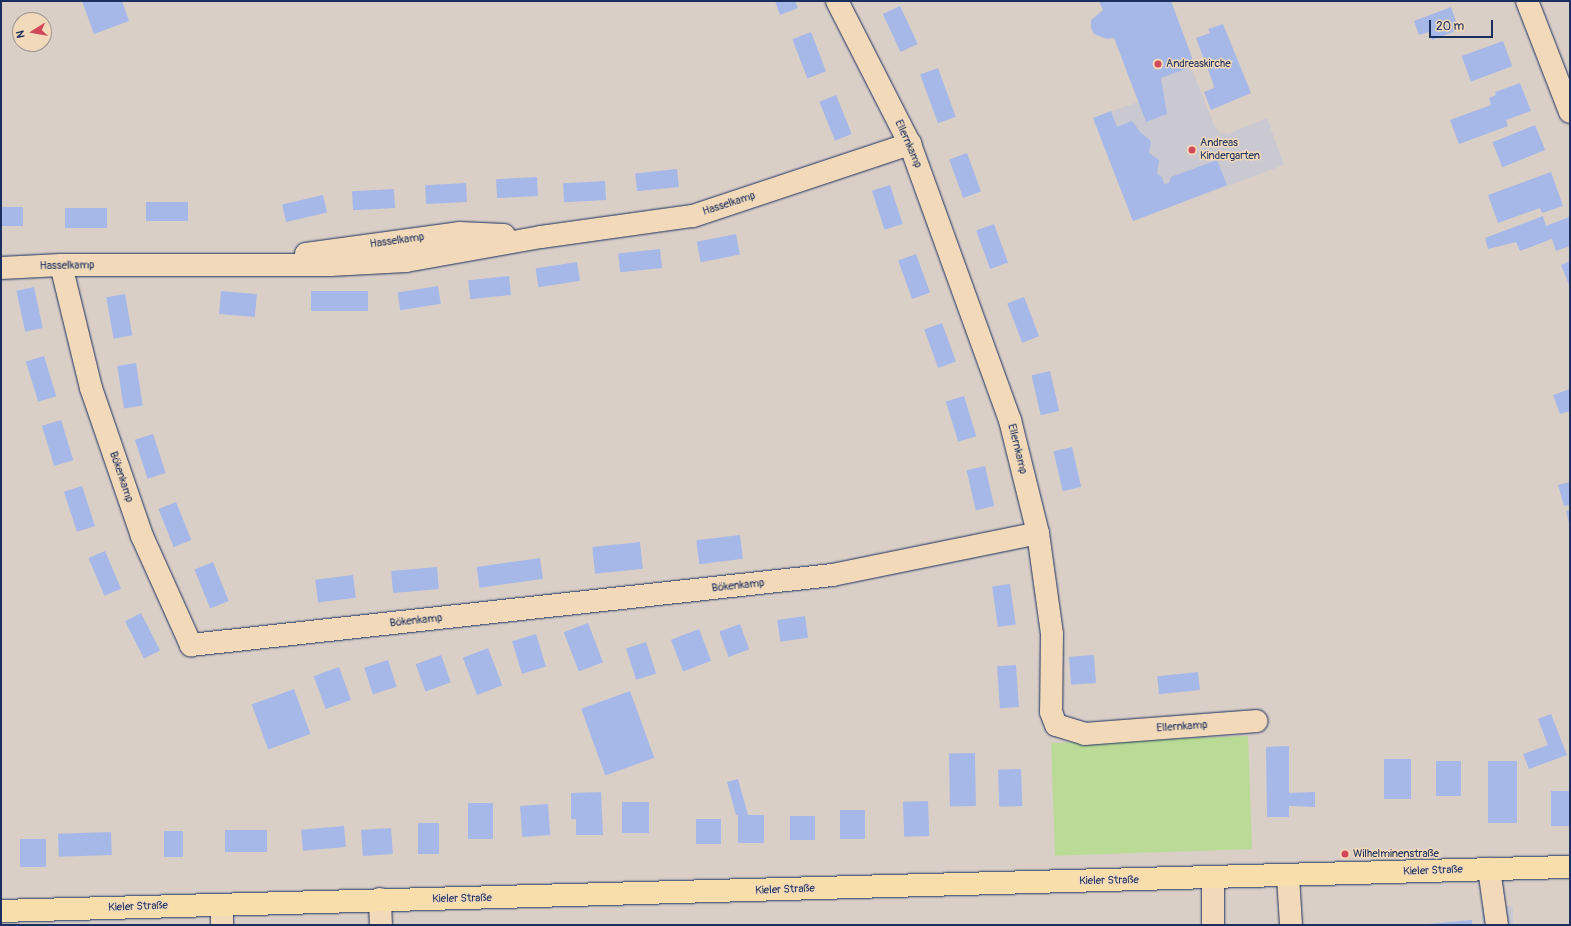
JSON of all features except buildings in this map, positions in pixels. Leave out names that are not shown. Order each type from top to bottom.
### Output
[{"type":"main road","name":"Kieler Straße","points":[[1,911],[222,915],[380,899],[437,900],[1570,867]]},
{"type":"street","name":"Ellernkamp","points":[[837,1],[910,144],[1010,420],[1038,533],[1052,634],[1051,712],[1056,725],[1085,734],[1257,721]]},
{"type":"street","points":[[1527,1],[1570,112]]},
{"type":"street","name":"Hasselkamp","points":[[1,268],[61,265],[253,266],[406,261],[541,237],[693,216],[910,144]]},
{"type":"street","name":"Bökenkamp","points":[[61,265],[91,388],[142,536],[191,645],[832,575],[1038,533]]},
{"type":"street","points":[[1490,869],[1497,925]]},
{"type":"street","points":[[1288,876],[1291,925]]},
{"type":"street","points":[[1213,878],[1213,925]]},
{"type":"street","points":[[380,899],[381,925]]},
{"type":"shaded area","name":"Andreas Kindergarten","points":[[1191,67],[1215,127],[1220,133],[1228,134],[1267,118],[1284,165],[1133,221],[1093,118],[1138,102],[1146,122],[1167,114],[1161,78]]},
{"type":"shaded area","points":[[1482,906],[1513,906],[1513,925],[1482,925]]},
{"type":"green space","points":[[1248,736],[1252,849],[1055,856],[1051,743]]},
{"type":"place","name":"Andreaskirche","points":[[1158,64]]},
{"type":"place","name":"Andreas Kindergarten","points":[[1192,150]]},
{"type":"place","name":"Wilhelminenstraße","points":[[1345,854]]}]
